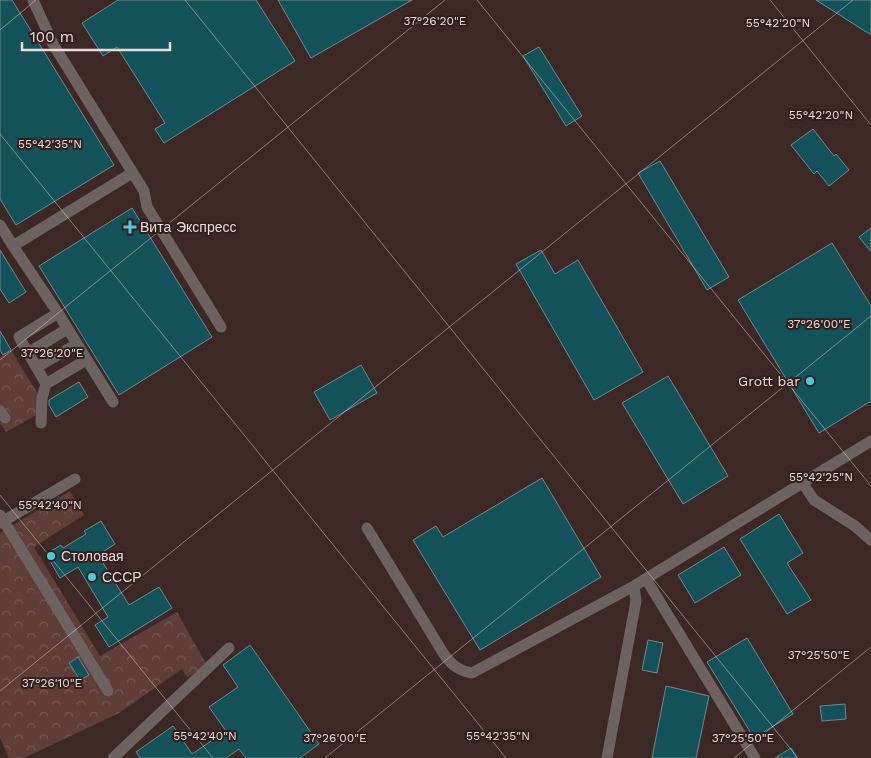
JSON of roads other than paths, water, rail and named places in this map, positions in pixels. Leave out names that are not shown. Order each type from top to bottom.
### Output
[{"type":"lane","points":[[33,0],[53,44],[144,192],[147,207],[222,327]]},
{"type":"lane","points":[[13,246],[132,173]]},
{"type":"lane","points":[[0,225],[58,313],[113,402]]},
{"type":"lane","points":[[46,384],[19,337],[58,313]]},
{"type":"lane","points":[[28,353],[67,328]]},
{"type":"lane","points":[[37,367],[77,344]]},
{"type":"lane","points":[[41,423],[42,398],[46,384],[86,360]]},
{"type":"lane","points":[[367,528],[445,656],[453,666],[462,671],[472,673],[634,586],[871,441]]},
{"type":"lane","points":[[75,479],[1,519],[108,691]]},
{"type":"lane","points":[[802,482],[814,500],[855,526],[871,540]]},
{"type":"lane","points":[[646,579],[755,758]]},
{"type":"lane","points":[[606,758],[636,601],[634,586]]},
{"type":"lane","points":[[113,758],[229,648]]},
{"type":"place","name":"Вита Экспресс","points":[[130,227]]},
{"type":"place","name":"Grott bar","points":[[810,381]]},
{"type":"place","name":"Столовая","points":[[51,556]]},
{"type":"place","name":"СССР","points":[[92,577]]}]
